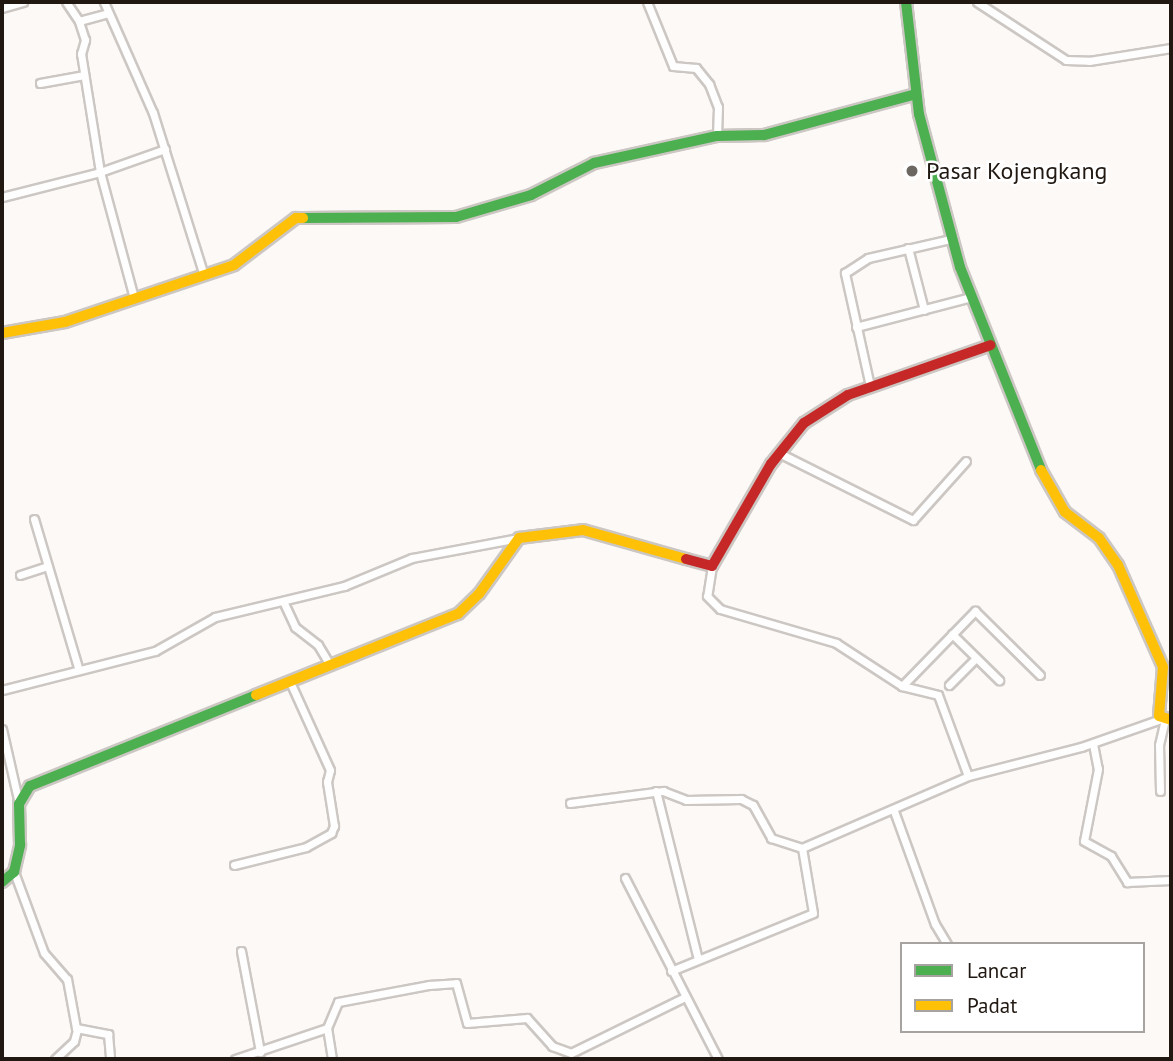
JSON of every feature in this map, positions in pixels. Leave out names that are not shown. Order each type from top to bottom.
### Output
[{"type":"street","points":[[2,8],[23,2]]},
{"type":"street","points":[[66,2],[79,21],[85,40],[81,54],[100,172],[134,298]]},
{"type":"street","points":[[104,2],[165,149],[202,273]]},
{"type":"street","points":[[647,2],[673,66],[696,68],[709,85],[718,107],[717,136]]},
{"type":"street","points":[[906,2],[916,94],[950,239],[971,297],[1050,492],[1065,512],[1099,537],[1118,565],[1167,677],[1166,720],[1159,745],[1160,791]]},
{"type":"street","points":[[977,2],[1073,62],[1171,48]]},
{"type":"street","points":[[79,21],[108,13]]},
{"type":"street","points":[[40,83],[84,75]]},
{"type":"street","points":[[2,333],[65,322],[240,262],[296,218],[457,217],[531,195],[594,163],[717,136],[764,135],[916,94]]},
{"type":"street","points":[[2,197],[100,172],[165,149]]},
{"type":"street","points":[[870,386],[845,274],[868,258],[950,239]]},
{"type":"street","points":[[908,248],[925,310]]},
{"type":"street","points":[[856,327],[971,297]]},
{"type":"street","points":[[968,776],[940,698],[902,686],[835,643],[720,609],[707,596],[712,566],[779,453],[804,424],[870,386],[991,345]]},
{"type":"street","points":[[779,453],[913,520],[966,461]]},
{"type":"street","points":[[34,519],[78,668]]},
{"type":"street","points":[[2,690],[78,668],[155,651],[215,617],[363,579],[428,554],[519,538],[583,530],[712,566]]},
{"type":"street","points":[[19,804],[30,786],[68,768],[291,684],[330,665],[464,610],[519,538]]},
{"type":"street","points":[[20,575],[48,566]]},
{"type":"street","points":[[283,601],[295,627],[318,645],[330,665]]},
{"type":"street","points":[[902,686],[975,611],[1040,675]]},
{"type":"street","points":[[952,634],[999,680]]},
{"type":"street","points":[[949,685],[976,657]]},
{"type":"street","points":[[234,865],[306,847],[331,833],[335,824],[327,782],[330,770],[291,684]]},
{"type":"street","points":[[570,803],[656,791],[686,800],[749,801],[769,836],[802,848],[894,811],[968,776],[1093,744],[1166,720]]},
{"type":"street","points":[[2,729],[19,804],[20,845],[14,872],[44,953],[66,979],[77,1030],[74,1041],[55,1059]]},
{"type":"street","points":[[1093,744],[1098,769],[1084,841],[1111,856],[1127,882],[1170,883]]},
{"type":"street","points":[[656,791],[698,959]]},
{"type":"street","points":[[894,811],[937,928],[946,942]]},
{"type":"street","points":[[670,971],[813,913],[802,848]]},
{"type":"street","points":[[2,882],[14,872]]},
{"type":"street","points":[[625,877],[683,998],[718,1059]]},
{"type":"street","points":[[241,951],[260,1052]]},
{"type":"street","points":[[332,1059],[327,1028],[332,1007],[342,1000],[454,981],[467,1023],[527,1018],[552,1046],[571,1053],[683,998]]},
{"type":"street","points":[[235,1059],[327,1028]]},
{"type":"street","points":[[77,1030],[108,1034],[110,1059]]},
{"type":"traffic: fast","points":[[906,2],[919,114],[960,267],[1041,470]]},
{"type":"traffic: fast","points":[[303,218],[456,217],[531,195],[594,163],[717,136],[764,135],[916,94]]},
{"type":"traffic: fast","points":[[2,882],[14,872],[20,845],[19,804],[30,786],[256,695]]},
{"type":"traffic: slow","points":[[2,333],[65,322],[234,265],[296,218],[303,218]]},
{"type":"traffic: slow","points":[[1041,470],[1065,512],[1099,538],[1118,565],[1163,667],[1159,716],[1171,720]]},
{"type":"traffic: slow","points":[[256,695],[458,614],[479,594],[519,538],[583,530],[686,559]]},
{"type":"traffic: jam","points":[[686,559],[712,566],[771,464],[804,423],[848,395],[991,345]]},
{"type":"place","name":"Pasar Kojengkang","points":[[912,171]]}]
